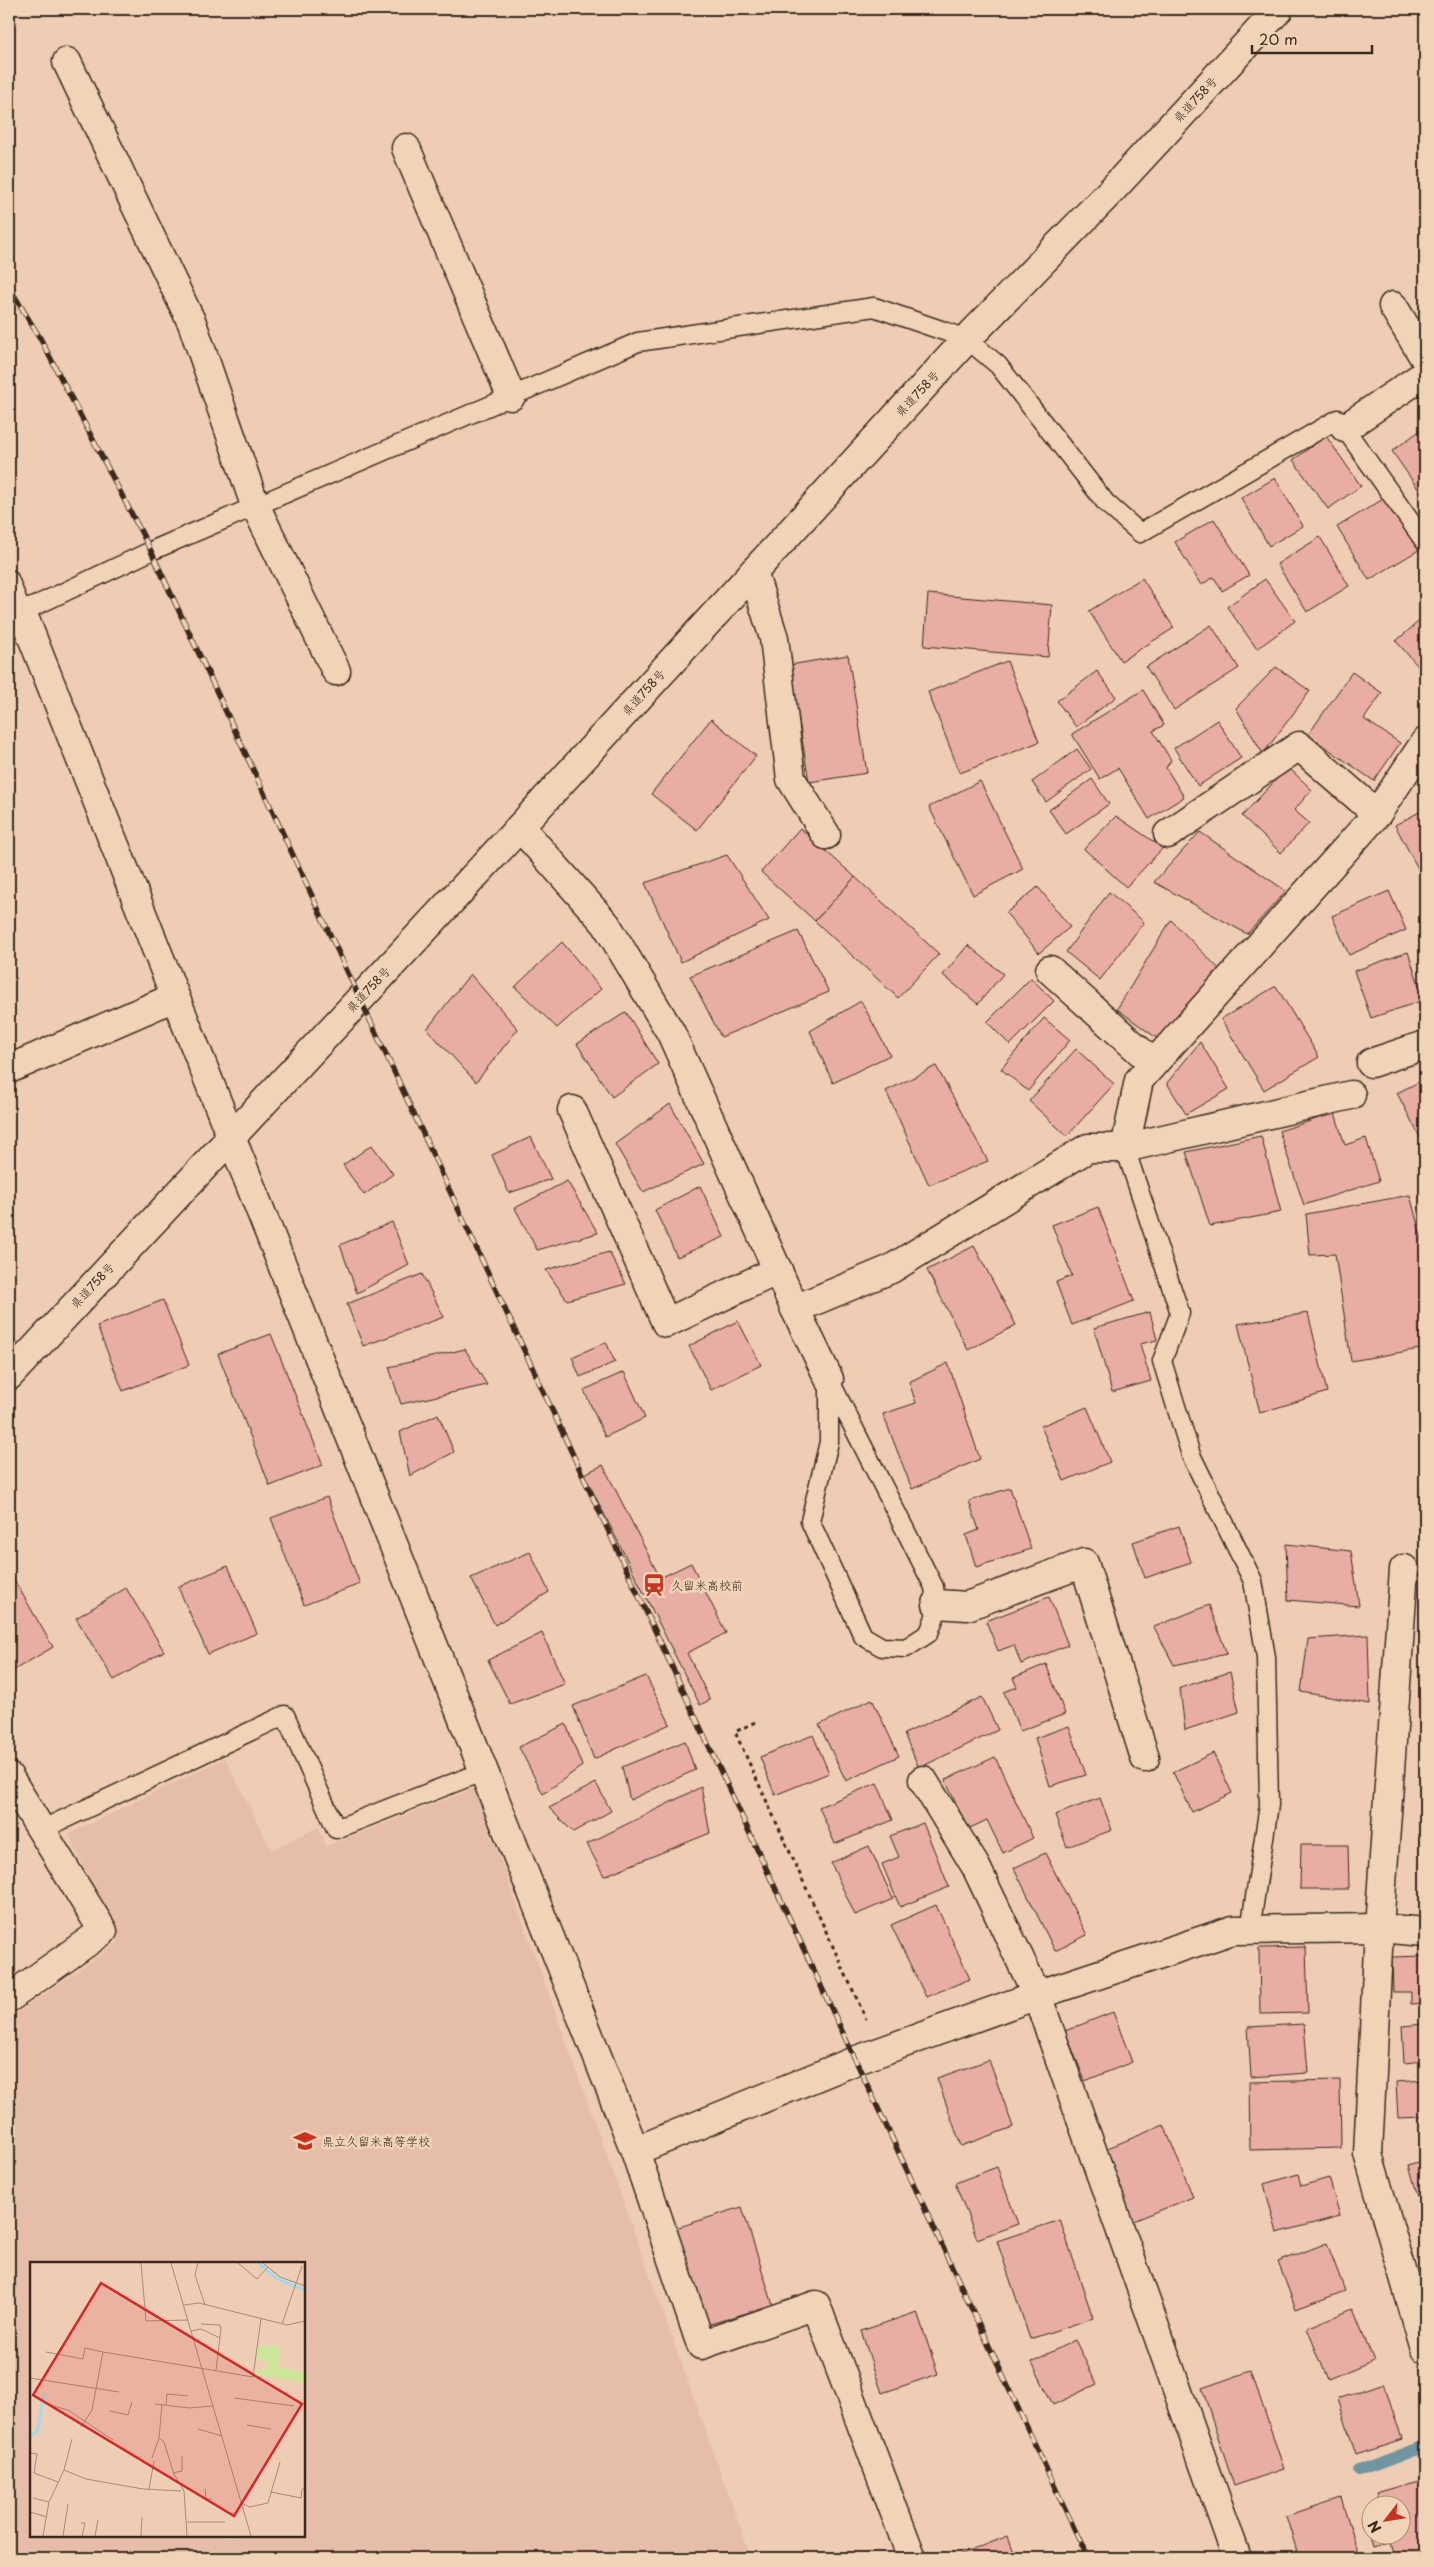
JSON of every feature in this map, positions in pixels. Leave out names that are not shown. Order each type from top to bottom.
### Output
[{"type":"street","name":"県道758号","points":[[9,1376],[231,1135],[520,827],[967,339],[1111,191],[1270,12]]},
{"type":"street","points":[[66,62],[192,323],[255,505],[336,671]]},
{"type":"street","points":[[406,148],[511,396]]},
{"type":"street","points":[[1393,306],[1425,359]]},
{"type":"street","points":[[1345,428],[1425,374]]},
{"type":"street","points":[[753,572],[774,638],[791,779],[826,835]]},
{"type":"street","points":[[15,615],[231,1135],[635,2151],[701,2345],[816,2304],[912,2558]]},
{"type":"street","points":[[1124,1148],[1138,1080],[1376,814],[1425,742]]},
{"type":"street","points":[[1168,834],[1299,746],[1376,814]]},
{"type":"street","points":[[520,827],[606,924],[672,1033],[795,1309],[829,1379]]},
{"type":"street","points":[[1050,970],[1153,1063]]},
{"type":"street","points":[[9,1069],[175,997]]},
{"type":"street","points":[[1371,1063],[1425,1045]]},
{"type":"street","points":[[795,1309],[891,1268],[1088,1148],[1124,1148],[1351,1096]]},
{"type":"street","points":[[572,1110],[666,1323],[778,1270]]},
{"type":"street","points":[[936,1604],[966,1606],[1084,1564],[1145,1758]]},
{"type":"street","points":[[1404,1569],[1379,1928],[1368,2154],[1425,2349]]},
{"type":"street","points":[[9,1778],[103,1931],[9,1998]]},
{"type":"street","points":[[923,1780],[976,1867],[1037,1995],[1237,2558]]},
{"type":"street","points":[[635,2151],[880,2051],[1037,1995],[1234,1930],[1379,1928],[1425,1932]]},
{"type":"lane","points":[[9,580],[15,615],[255,505],[638,342],[874,307],[967,339],[998,365],[1106,503],[1140,533],[1338,419],[1425,542]]},
{"type":"lane","points":[[1124,1148],[1180,1314],[1162,1360],[1191,1455],[1253,1581],[1266,1657],[1269,1805],[1250,1930]]},
{"type":"lane","points":[[829,1379],[934,1587],[937,1611],[929,1633],[906,1648],[882,1647],[863,1636],[810,1521],[829,1442],[829,1379]]},
{"type":"lane","points":[[41,1830],[285,1715],[336,1829],[484,1771]]},
{"type":"path","points":[[755,1722],[735,1732],[880,2051]]},
{"type":"shaded area","name":"県立久留米高等学校","points":[[225,1758],[271,1850],[318,1827],[326,1846],[475,1788],[751,2558],[9,2558],[9,2019],[118,1942],[69,1834]]},
{"type":"building","points":[[1425,427],[1425,499],[1392,451]]},
{"type":"building","points":[[1326,436],[1361,486],[1328,509],[1293,460]]},
{"type":"building","points":[[1275,478],[1303,526],[1269,546],[1241,498]]},
{"type":"building","points":[[1390,495],[1422,548],[1369,580],[1337,527]]},
{"type":"building","points":[[1214,519],[1249,575],[1222,591],[1214,577],[1201,585],[1175,542]]},
{"type":"building","points":[[1320,537],[1349,586],[1307,612],[1277,564]]},
{"type":"building","points":[[1142,578],[1174,628],[1121,661],[1089,611]]},
{"type":"building","points":[[1265,579],[1295,621],[1257,649],[1227,607]]},
{"type":"building","points":[[928,594],[1052,605],[1048,657],[924,646]]},
{"type":"building","points":[[1425,616],[1425,670],[1423,672],[1396,641]]},
{"type":"building","points":[[1211,625],[1239,668],[1174,710],[1146,667]]},
{"type":"building","points":[[848,655],[867,773],[809,782],[790,665]]},
{"type":"building","points":[[1007,661],[1039,742],[960,773],[928,692]]},
{"type":"building","points":[[1276,667],[1310,691],[1263,754],[1236,708]]},
{"type":"building","points":[[1097,671],[1116,697],[1076,727],[1057,701]]},
{"type":"building","points":[[1352,672],[1382,693],[1364,719],[1400,743],[1374,781],[1308,735]]},
{"type":"building","points":[[1143,690],[1164,725],[1153,731],[1171,760],[1166,768],[1184,797],[1149,819],[1118,768],[1100,779],[1072,734]]},
{"type":"building","points":[[711,719],[756,756],[697,830],[651,794]]},
{"type":"building","points":[[1217,720],[1241,758],[1198,786],[1174,748]]},
{"type":"building","points":[[1077,749],[1091,769],[1046,802],[1032,782]]},
{"type":"building","points":[[1288,767],[1312,790],[1294,810],[1309,823],[1281,853],[1242,816]]},
{"type":"building","points":[[1092,779],[1109,804],[1066,834],[1049,810]]},
{"type":"building","points":[[980,781],[1023,869],[973,895],[929,807]]},
{"type":"building","points":[[1425,809],[1425,877],[1423,878],[1395,825]]},
{"type":"building","points":[[1116,816],[1163,848],[1126,887],[1084,849]]},
{"type":"building","points":[[800,828],[855,877],[815,921],[761,872]]},
{"type":"building","points":[[1200,832],[1286,891],[1247,934],[1154,882]]},
{"type":"building","points":[[727,855],[769,920],[681,962],[645,883]]},
{"type":"building","points":[[855,877],[939,954],[898,998],[815,921]]},
{"type":"building","points":[[1038,887],[1070,927],[1039,953],[1006,913]]},
{"type":"building","points":[[1389,891],[1406,930],[1349,955],[1332,916]]},
{"type":"building","points":[[1109,892],[1144,922],[1100,980],[1066,952]]},
{"type":"building","points":[[1171,920],[1222,972],[1158,1039],[1117,1009]]},
{"type":"building","points":[[798,931],[829,992],[721,1037],[690,976]]},
{"type":"building","points":[[562,942],[601,989],[557,1028],[515,987]]},
{"type":"building","points":[[968,945],[1003,974],[978,1004],[943,975]]},
{"type":"building","points":[[1408,952],[1424,1000],[1371,1018],[1354,971]]},
{"type":"building","points":[[470,974],[518,1029],[476,1082],[427,1029]]},
{"type":"building","points":[[1031,978],[1054,1001],[1010,1045],[987,1022]]},
{"type":"building","points":[[1276,986],[1319,1057],[1264,1090],[1221,1019]]},
{"type":"building","points":[[861,1001],[890,1055],[833,1083],[810,1031]]},
{"type":"building","points":[[626,1012],[658,1064],[612,1097],[577,1044]]},
{"type":"building","points":[[1044,1018],[1070,1040],[1028,1091],[1001,1069]]},
{"type":"building","points":[[1200,1042],[1229,1089],[1186,1114],[1167,1083]]},
{"type":"building","points":[[1076,1049],[1114,1084],[1067,1136],[1029,1101]]},
{"type":"building","points":[[936,1066],[988,1161],[929,1185],[886,1091]]},
{"type":"building","points":[[1425,1079],[1425,1147],[1397,1093]]},
{"type":"building","points":[[670,1104],[704,1164],[643,1192],[615,1144]]},
{"type":"building","points":[[1335,1113],[1345,1145],[1366,1138],[1379,1181],[1304,1205],[1279,1131]]},
{"type":"building","points":[[1261,1136],[1281,1212],[1210,1226],[1186,1152]]},
{"type":"building","points":[[531,1137],[551,1179],[509,1193],[492,1155]]},
{"type":"building","points":[[372,1145],[393,1174],[364,1195],[343,1165]]},
{"type":"building","points":[[567,1181],[598,1233],[537,1250],[515,1208]]},
{"type":"building","points":[[700,1186],[724,1237],[677,1257],[655,1210]]},
{"type":"building","points":[[1410,1195],[1425,1252],[1425,1348],[1351,1361],[1335,1254],[1310,1255],[1306,1214]]},
{"type":"building","points":[[1098,1207],[1134,1301],[1072,1325],[1056,1282],[1072,1276],[1052,1225]]},
{"type":"building","points":[[392,1222],[409,1265],[357,1293],[340,1245]]},
{"type":"building","points":[[974,1246],[1016,1325],[968,1350],[927,1270]]},
{"type":"building","points":[[609,1252],[626,1284],[567,1300],[546,1270]]},
{"type":"building","points":[[422,1274],[444,1317],[363,1346],[347,1304]]},
{"type":"building","points":[[163,1300],[189,1365],[123,1391],[97,1326]]},
{"type":"building","points":[[1150,1312],[1157,1340],[1140,1344],[1151,1381],[1112,1392],[1094,1328]]},
{"type":"building","points":[[1308,1313],[1327,1392],[1260,1413],[1238,1324]]},
{"type":"building","points":[[738,1321],[761,1365],[711,1390],[689,1346]]},
{"type":"building","points":[[271,1334],[323,1465],[270,1486],[218,1354]]},
{"type":"building","points":[[606,1342],[615,1362],[580,1377],[572,1357]]},
{"type":"building","points":[[465,1349],[487,1385],[401,1404],[389,1367]]},
{"type":"building","points":[[948,1363],[980,1459],[912,1489],[883,1414],[916,1403],[909,1382]]},
{"type":"building","points":[[624,1372],[645,1418],[605,1437],[584,1390]]},
{"type":"building","points":[[1087,1407],[1110,1462],[1064,1481],[1041,1426]]},
{"type":"building","points":[[438,1414],[454,1452],[410,1476],[400,1432]]},
{"type":"building","points":[[603,1465],[660,1578],[691,1563],[726,1633],[687,1653],[710,1700],[700,1705],[584,1474]]},
{"type":"building","points":[[1010,1488],[1031,1549],[976,1567],[966,1535],[979,1530],[969,1501]]},
{"type":"building","points":[[327,1497],[360,1584],[304,1605],[271,1518]]},
{"type":"building","points":[[1179,1526],[1191,1562],[1145,1578],[1133,1542]]},
{"type":"building","points":[[1286,1544],[1351,1551],[1359,1606],[1288,1600]]},
{"type":"building","points":[[530,1552],[549,1592],[495,1625],[471,1578]]},
{"type":"building","points":[[228,1566],[257,1633],[208,1654],[178,1587]]},
{"type":"building","points":[[9,1571],[53,1647],[9,1673]]},
{"type":"building","points":[[126,1588],[164,1651],[114,1680],[76,1618]]},
{"type":"building","points":[[1049,1597],[1068,1645],[1021,1664],[1014,1645],[998,1651],[986,1621]]},
{"type":"building","points":[[1209,1605],[1227,1654],[1174,1665],[1154,1627]]},
{"type":"building","points":[[542,1633],[565,1684],[510,1704],[488,1660]]},
{"type":"building","points":[[1368,1635],[1370,1704],[1301,1692],[1308,1639]]},
{"type":"building","points":[[1046,1664],[1065,1714],[1020,1731],[1004,1692],[1017,1687],[1013,1678]]},
{"type":"building","points":[[1230,1672],[1239,1712],[1185,1730],[1180,1688]]},
{"type":"building","points":[[646,1676],[670,1724],[594,1759],[573,1706]]},
{"type":"building","points":[[982,1697],[998,1730],[919,1768],[904,1734]]},
{"type":"building","points":[[872,1699],[899,1756],[846,1781],[819,1725]]},
{"type":"building","points":[[566,1724],[582,1766],[543,1794],[519,1747]]},
{"type":"building","points":[[1069,1726],[1086,1775],[1050,1786],[1035,1738]]},
{"type":"building","points":[[813,1735],[829,1773],[775,1795],[760,1757]]},
{"type":"building","points":[[685,1741],[695,1770],[630,1800],[622,1767]]},
{"type":"building","points":[[1213,1753],[1232,1793],[1192,1812],[1173,1772]]},
{"type":"building","points":[[995,1757],[1033,1838],[1003,1853],[987,1820],[968,1829],[945,1780]]},
{"type":"building","points":[[596,1783],[611,1811],[573,1832],[549,1808]]},
{"type":"building","points":[[877,1783],[893,1820],[835,1844],[819,1807]]},
{"type":"building","points":[[701,1787],[710,1833],[604,1876],[587,1844]]},
{"type":"building","points":[[1100,1798],[1112,1830],[1067,1847],[1055,1815]]},
{"type":"building","points":[[923,1823],[949,1887],[900,1907],[882,1864],[899,1857],[890,1836]]},
{"type":"building","points":[[1301,1845],[1348,1845],[1349,1889],[1300,1889]]},
{"type":"building","points":[[869,1846],[893,1899],[855,1915],[831,1863]]},
{"type":"building","points":[[1045,1853],[1087,1935],[1055,1951],[1014,1868]]},
{"type":"building","points":[[936,1905],[970,1979],[926,1997],[891,1925]]},
{"type":"building","points":[[1306,1947],[1308,2013],[1260,2014],[1259,1948]]},
{"type":"building","points":[[1425,1956],[1425,2003],[1411,2004],[1411,1992],[1393,1992],[1392,1957]]},
{"type":"building","points":[[1113,2012],[1132,2062],[1085,2081],[1065,2031]]},
{"type":"building","points":[[1304,2024],[1308,2073],[1251,2077],[1248,2027]]},
{"type":"building","points":[[1425,2024],[1425,2061],[1404,2063],[1402,2026]]},
{"type":"building","points":[[989,2060],[1013,2127],[961,2146],[937,2078]]},
{"type":"building","points":[[1340,2080],[1341,2148],[1250,2150],[1249,2082]]},
{"type":"building","points":[[1425,2080],[1425,2117],[1398,2118],[1396,2082]]},
{"type":"building","points":[[1164,2125],[1193,2197],[1131,2222],[1103,2150]]},
{"type":"building","points":[[1425,2160],[1425,2203],[1420,2204],[1409,2165]]},
{"type":"building","points":[[997,2167],[1018,2224],[977,2239],[955,2183]]},
{"type":"building","points":[[1298,2174],[1301,2186],[1329,2178],[1340,2216],[1277,2233],[1264,2184]]},
{"type":"building","points":[[742,2207],[773,2305],[707,2325],[676,2228]]},
{"type":"building","points":[[1060,2220],[1093,2318],[1030,2339],[997,2241]]},
{"type":"building","points":[[1327,2243],[1345,2291],[1296,2309],[1278,2262]]},
{"type":"building","points":[[1353,2309],[1374,2361],[1328,2380],[1307,2328]]},
{"type":"building","points":[[917,2312],[938,2374],[882,2393],[861,2331]]},
{"type":"building","points":[[1075,2340],[1097,2384],[1053,2405],[1032,2362]]},
{"type":"building","points":[[1251,2371],[1284,2469],[1234,2486],[1202,2388]]},
{"type":"building","points":[[1384,2383],[1402,2440],[1356,2455],[1338,2399]]},
{"type":"building","points":[[1425,2479],[1425,2558],[1395,2558],[1392,2544],[1412,2544],[1412,2494],[1376,2493]]},
{"type":"building","points":[[1341,2498],[1360,2558],[1299,2558],[1286,2516]]},
{"type":"building","points":[[1008,2536],[1016,2558],[955,2558],[955,2557]]},
{"type":"waterway","points":[[1359,2471],[1425,2446]]},
{"type":"railway","points":[[9,287],[40,338],[151,551],[1088,2558]]},
{"type":"place","name":"久留米高校前","points":[[654,1585]]},
{"type":"place","name":"県立久留米高等学校","points":[[305,2141]]}]
